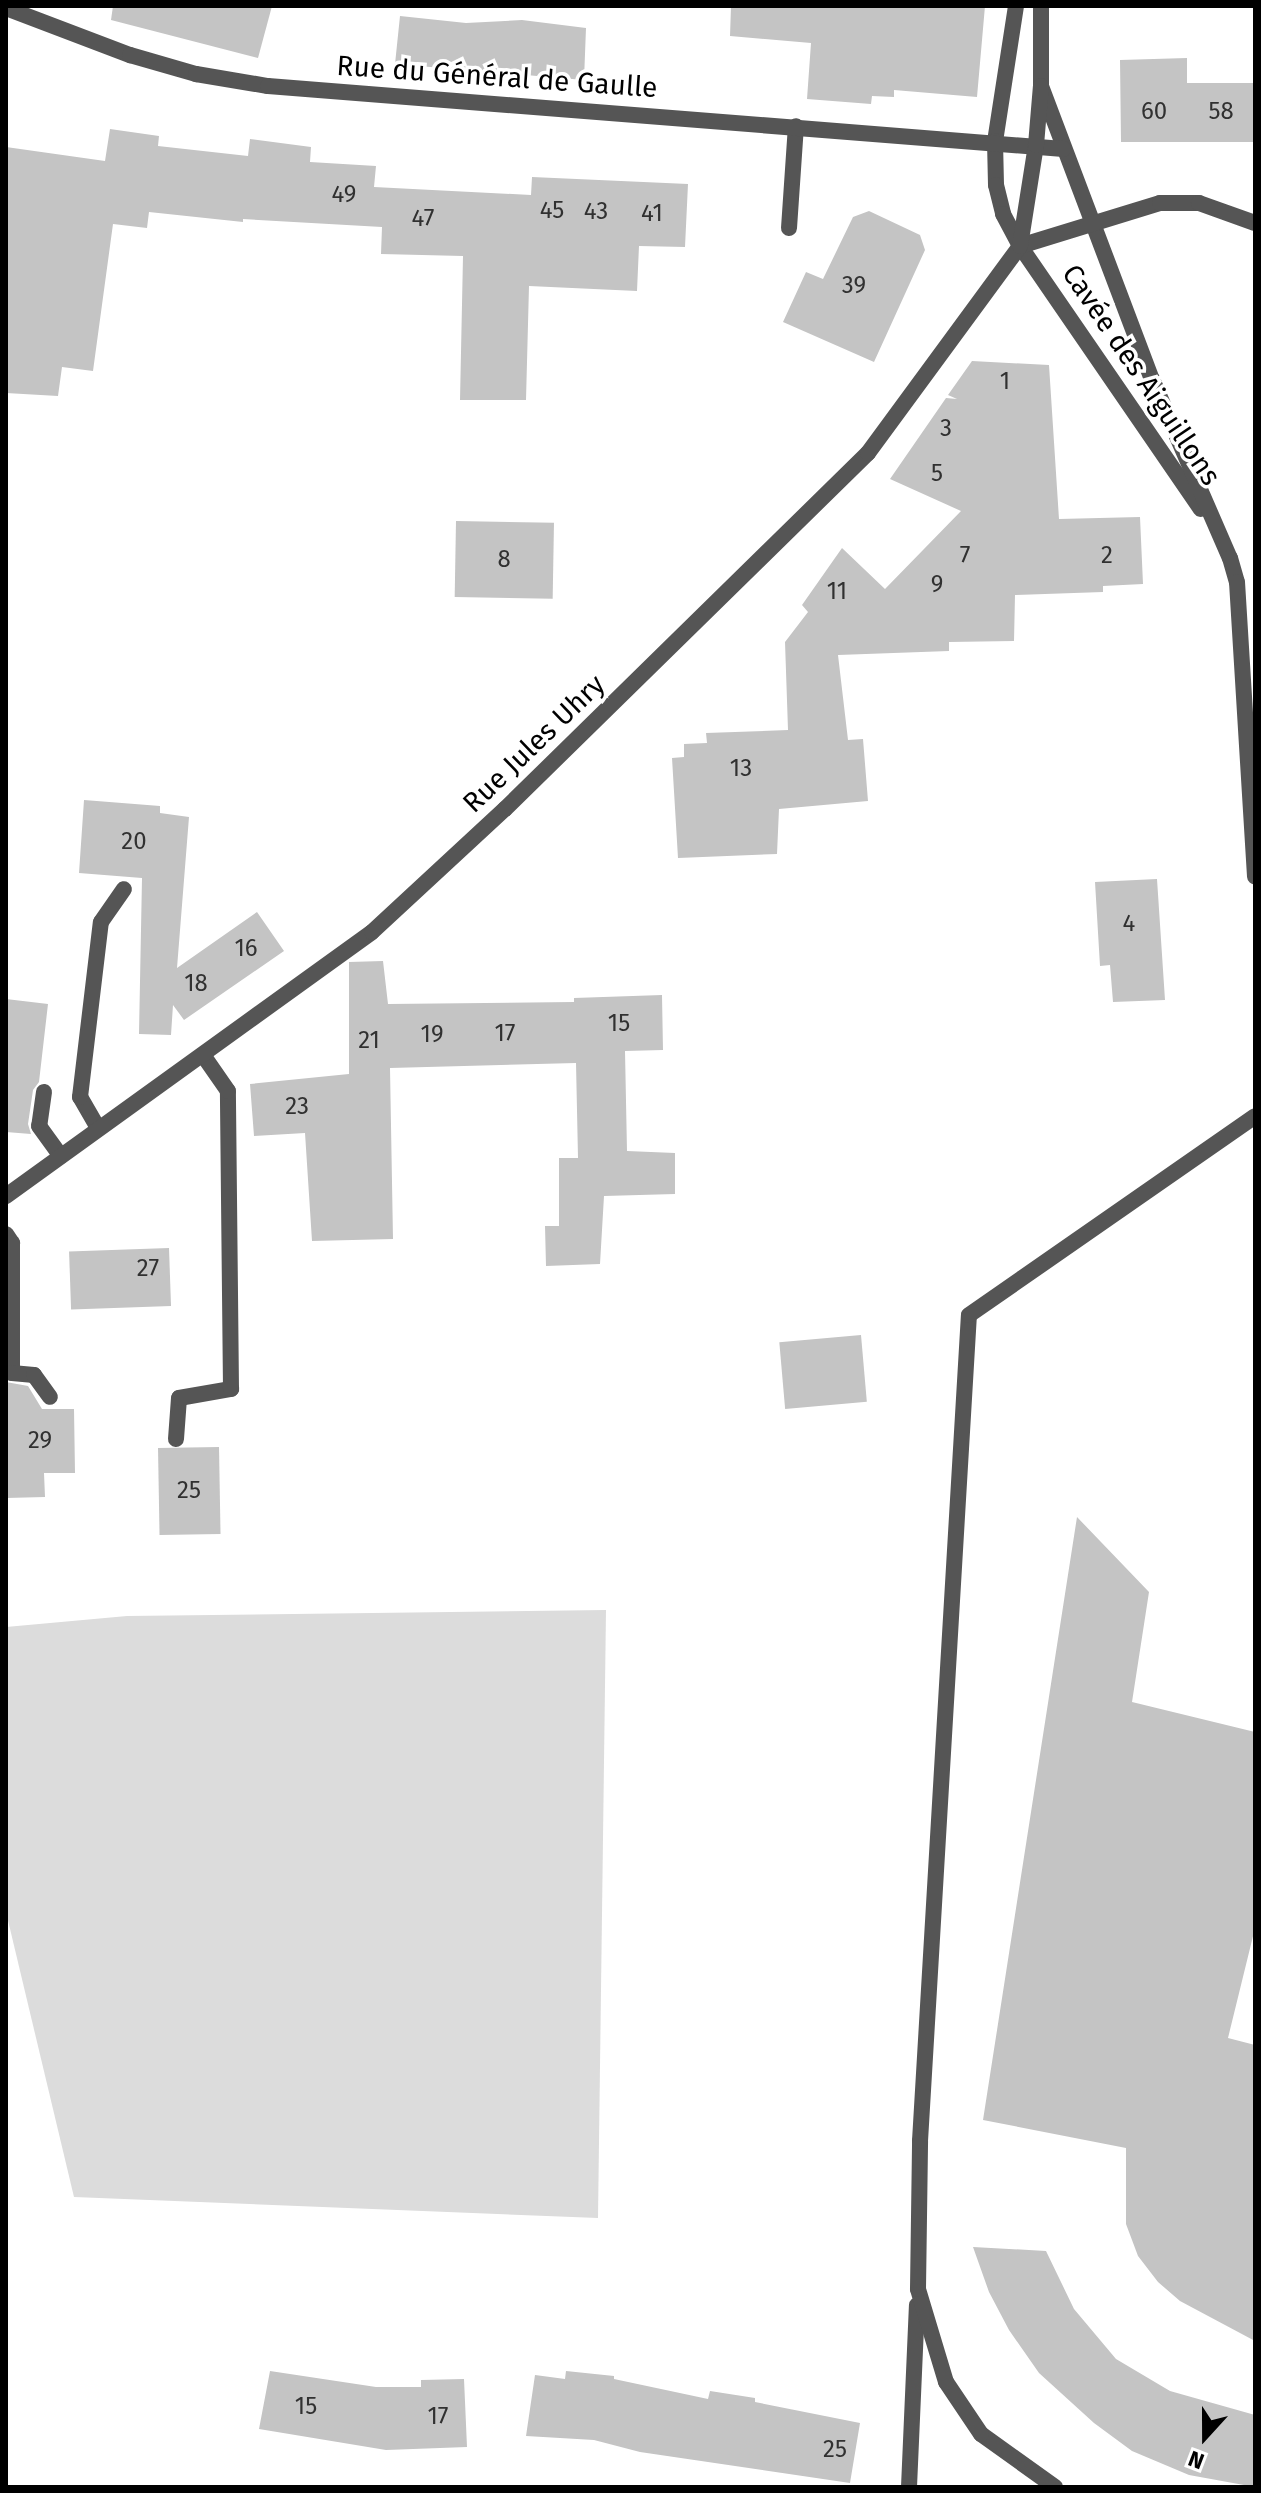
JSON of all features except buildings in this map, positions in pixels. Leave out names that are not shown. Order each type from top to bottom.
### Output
[{"type":"street","name":"Cavée des Aiguillons","points":[[1016,6],[995,141],[996,185],[1003,214],[1020,246],[1066,308],[1174,473],[1219,532]]},
{"type":"street","points":[[1041,6],[1041,86],[1036,145],[1020,246],[1160,203],[1208,206],[1255,223]]},
{"type":"street","name":"Rue du Général de Gaulle","points":[[6,8],[130,55],[226,80],[1064,149]]},
{"type":"street","name":"Cavée des Aiguillons","points":[[1041,86],[1152,379],[1230,558],[1240,612],[1255,876]]},
{"type":"street","points":[[789,228],[796,126]]},
{"type":"street","name":"Rue Jules Uhry","points":[[6,1196],[333,963],[403,905],[843,480],[889,429],[1020,246]]},
{"type":"street","points":[[98,1128],[80,1097],[101,922],[124,889]]},
{"type":"street","points":[[176,1439],[179,1398],[231,1389],[228,1091],[203,1055]]},
{"type":"street","points":[[44,1092],[39,1126],[61,1156]]},
{"type":"street","points":[[909,2487],[918,2289],[921,2125],[969,1315],[1255,1116]]},
{"type":"street","points":[[6,1234],[12,1243],[12,1373],[34,1375],[50,1397]]},
{"type":"street","points":[[918,2289],[946,2382],[981,2434],[1055,2487]]},
{"type":"shaded area","points":[[606,1610],[598,2218],[74,2197],[6,1912],[6,1627],[127,1616]]}]
